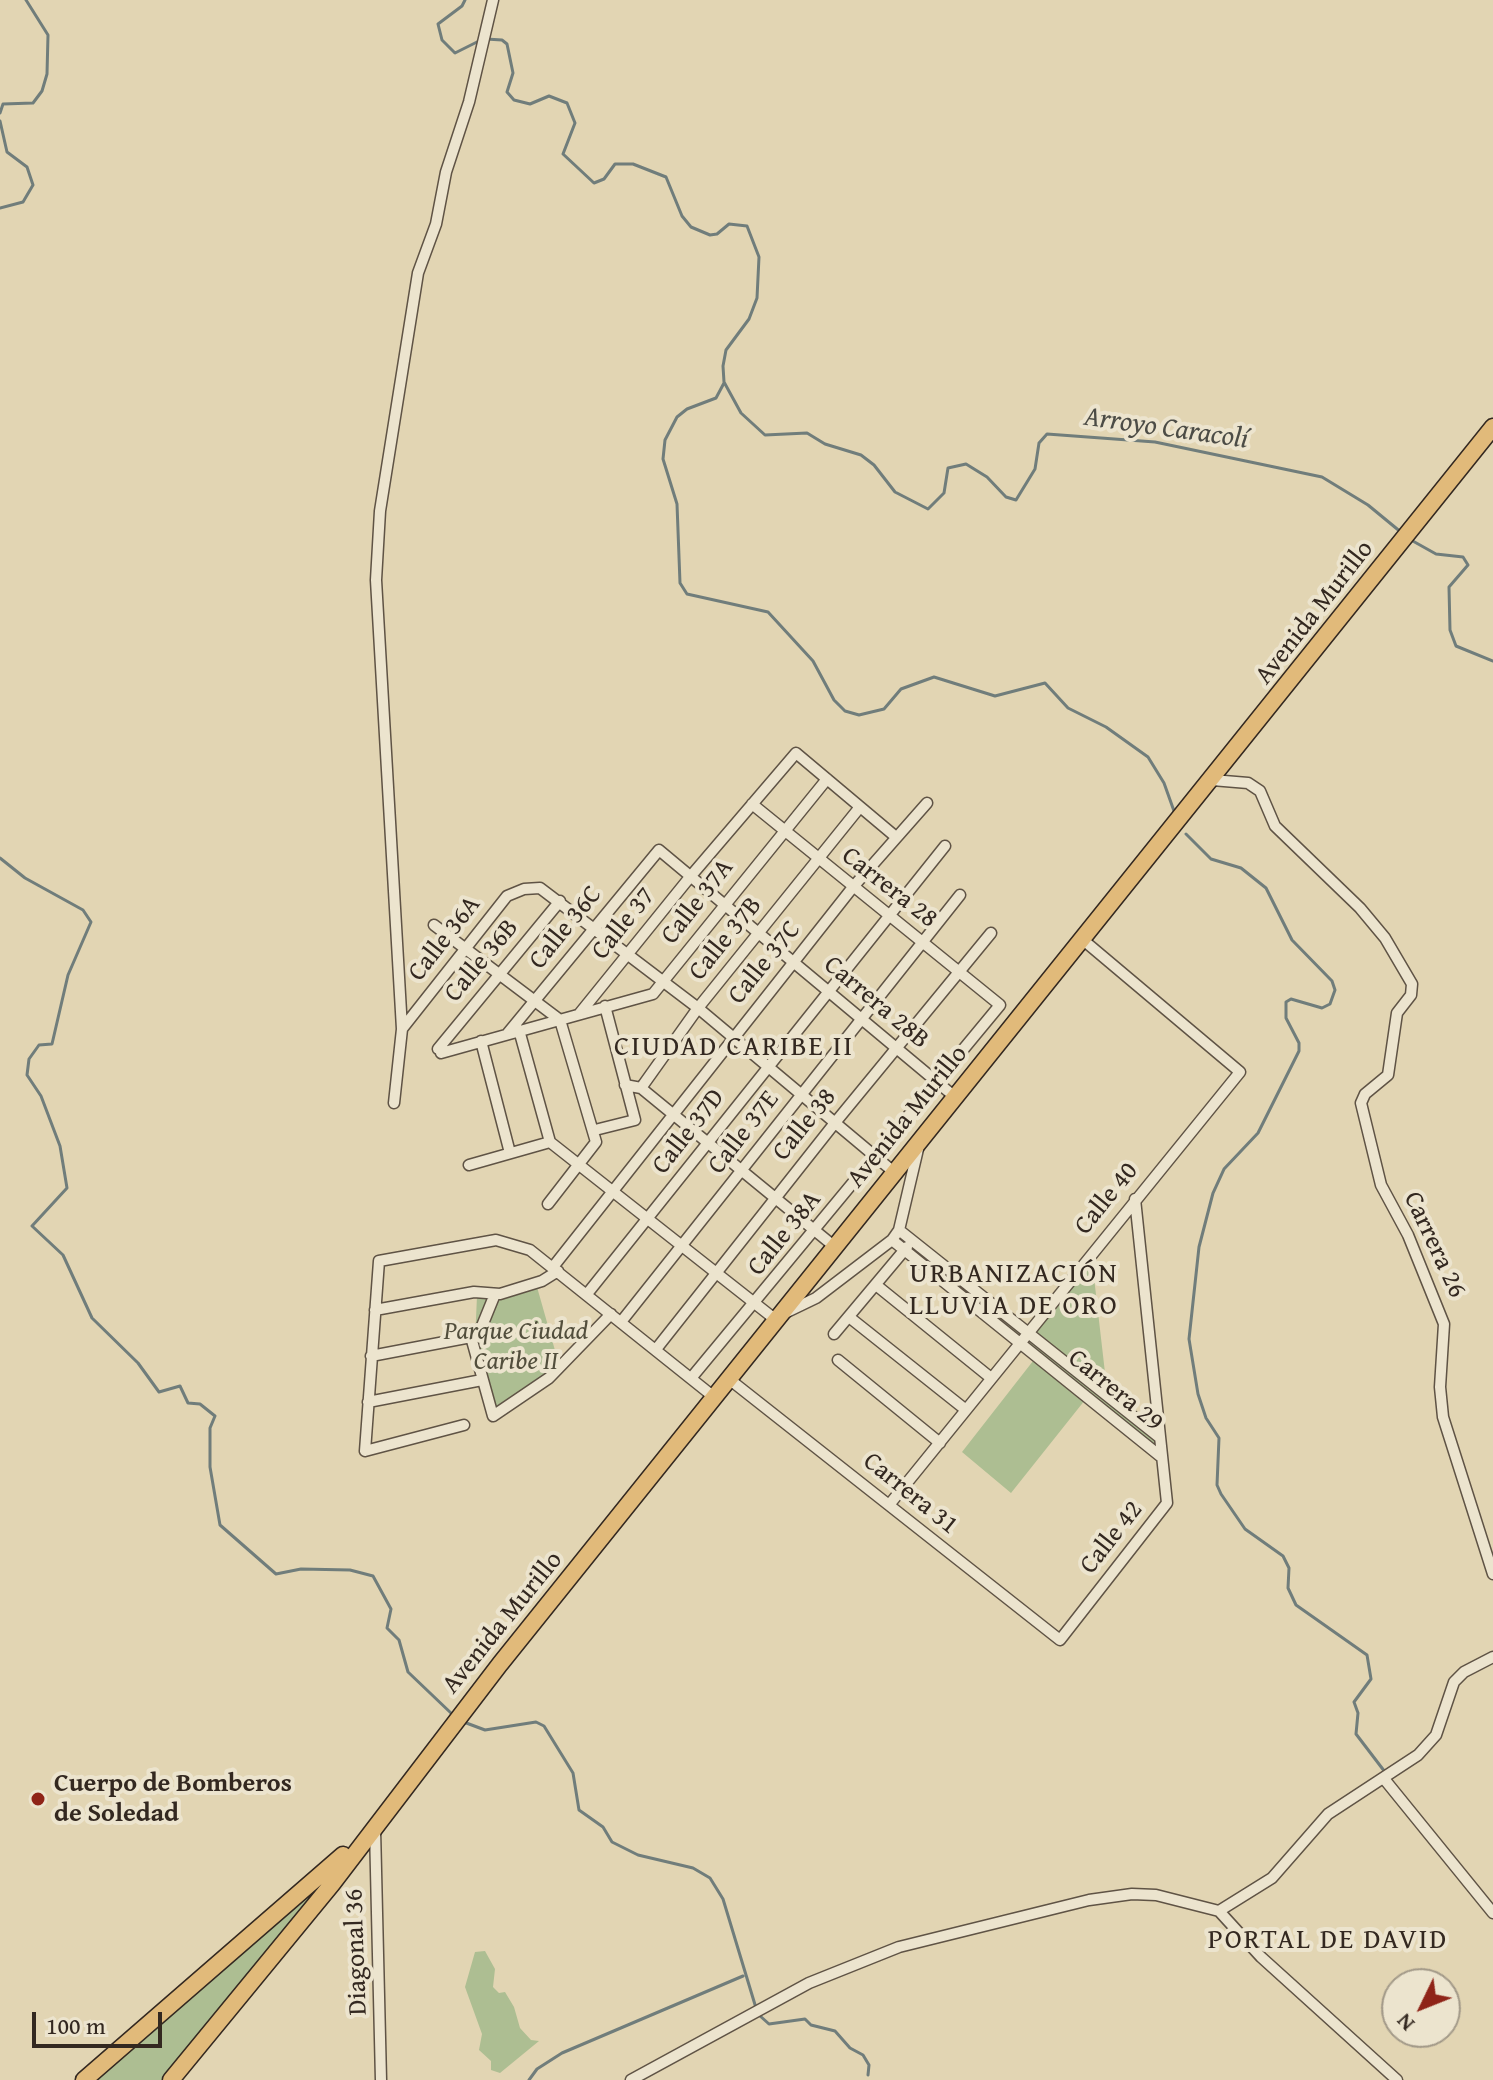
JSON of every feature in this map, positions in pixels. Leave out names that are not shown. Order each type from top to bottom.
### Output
[{"type":"main road","name":"Avenida Murillo","points":[[171,2080],[332,1884],[375,1823],[458,1718],[1493,427]]},
{"type":"main road","name":"Avenida Murillo","points":[[84,2080],[363,1839]]},
{"type":"street","points":[[394,1103],[402,1029],[376,580],[380,511],[418,273],[436,224],[446,172],[469,102],[493,0]]},
{"type":"street","name":"Calle 37","points":[[580,1013],[796,753],[827,779]]},
{"type":"street","points":[[827,779],[896,837]]},
{"type":"street","name":"Calle 37A","points":[[580,1013],[653,994],[827,779]]},
{"type":"street","name":"Carrera 26","points":[[1212,780],[1248,783],[1260,791],[1275,826],[1331,878],[1385,938],[1410,978],[1411,995],[1397,1013],[1388,1075],[1365,1094],[1361,1103],[1381,1185],[1408,1235],[1444,1324],[1440,1387],[1443,1417],[1493,1574]]},
{"type":"street","name":"Calle 37C","points":[[555,1269],[612,1192],[853,887],[927,803]]},
{"type":"street","name":"Carrera 28","points":[[752,804],[817,860],[1000,1005]]},
{"type":"street","name":"Calle 37B","points":[[641,1088],[698,1008],[860,807]]},
{"type":"street","name":"Calle 37D","points":[[587,1294],[945,846]]},
{"type":"street","name":"Carrera 28B","points":[[659,850],[955,1097]]},
{"type":"street","name":"Calle 36C","points":[[508,1033],[659,850]]},
{"type":"street","name":"Calle 36A","points":[[402,1029],[507,896],[530,887],[540,888],[560,901]]},
{"type":"street","name":"Calle 37E","points":[[621,1322],[960,895]]},
{"type":"street","points":[[560,901],[698,1008],[895,1173]]},
{"type":"street","name":"Calle 36B","points":[[481,1041],[440,1051],[560,901]]},
{"type":"street","points":[[434,925],[560,1020],[595,1130],[596,1142],[548,1204]]},
{"type":"street","name":"Calle 38","points":[[657,1348],[834,1124],[991,933]]},
{"type":"street","name":"Calle 40","points":[[889,1505],[1240,1072],[1082,939]]},
{"type":"street","name":"Calle 38A","points":[[692,1377],[755,1306],[1000,1005]]},
{"type":"street","points":[[595,1130],[635,1120],[605,1006]]},
{"type":"street","points":[[510,1153],[481,1041],[580,1013]]},
{"type":"street","points":[[519,1030],[550,1142],[755,1306],[778,1318],[816,1298],[892,1240],[899,1230],[920,1143]]},
{"type":"street","points":[[625,1085],[641,1088],[835,1247]]},
{"type":"street","points":[[469,1165],[550,1142]]},
{"type":"street","name":"Calle 42","points":[[1063,1638],[1167,1503],[1135,1199]]},
{"type":"street","name":"Carrera 29","points":[[899,1230],[1159,1437]]},
{"type":"street","points":[[464,1425],[365,1451],[379,1261],[472,1242],[496,1240],[520,1246],[555,1269],[657,1348],[714,1397]]},
{"type":"street","name":"Carrera 29","points":[[892,1240],[1160,1456]]},
{"type":"street","points":[[834,1334],[912,1240]]},
{"type":"street","points":[[375,1310],[474,1292],[495,1294],[542,1281],[555,1269]]},
{"type":"street","points":[[876,1285],[991,1378]]},
{"type":"street","points":[[371,1356],[471,1337],[482,1326],[495,1294]]},
{"type":"street","points":[[471,1337],[493,1416],[553,1375],[611,1314]]},
{"type":"street","points":[[849,1317],[966,1410]]},
{"type":"street","points":[[838,1360],[940,1443]]},
{"type":"street","name":"Carrera 31","points":[[729,1379],[1056,1640],[1063,1638]]},
{"type":"street","points":[[368,1402],[482,1380]]},
{"type":"street","points":[[1219,1911],[1272,1878],[1328,1814],[1353,1795],[1385,1780],[1418,1755],[1436,1735],[1454,1682],[1464,1672],[1493,1657]]},
{"type":"street","points":[[1385,1780],[1493,1913]]},
{"type":"street","name":"Diagonal 36","points":[[375,1823],[381,2080]]},
{"type":"street","points":[[631,2080],[809,1983],[899,1947],[1089,1900],[1156,1895],[1219,1911],[1261,1957],[1397,2080]]},
{"type":"green space","points":[[915,1247],[1022,1334],[1019,1338],[911,1253]]},
{"type":"green space","points":[[1092,1260],[1107,1390],[1036,1333]]},
{"type":"green space","name":"Parque Ciudad Caribe II","points":[[537,1287],[558,1361],[553,1373],[496,1409],[475,1341],[477,1296],[497,1301]]},
{"type":"green space","points":[[1029,1338],[1154,1438],[1155,1446],[1025,1343]]},
{"type":"green space","points":[[1033,1361],[1085,1400],[1011,1493],[962,1452]]},
{"type":"green space","points":[[328,1880],[164,2080],[94,2080]]},
{"type":"green space","points":[[485,1951],[495,1969],[493,1987],[499,1993],[505,1992],[514,2007],[520,2028],[531,2040],[539,2041],[500,2073],[491,2070],[491,2061],[479,2050],[482,2034],[465,1987],[475,1952]]},
{"type":"waterway","points":[[0,113],[3,104],[33,103],[42,91],[47,74],[48,35],[26,0]]},
{"type":"waterway","name":"Arroyo Caracolí","points":[[465,0],[462,6],[438,24],[442,40],[455,53],[479,41]]},
{"type":"waterway","name":"Arroyo Caracolí","points":[[486,39],[502,40],[507,44],[513,73],[507,92],[514,100],[530,104],[549,96],[567,103],[575,123],[563,154],[594,183],[604,179],[615,164],[633,164],[666,177],[682,216],[691,227],[710,235],[717,234],[729,224],[747,226],[759,257],[757,298],[749,319],[726,350],[724,382],[741,413],[765,435],[807,433],[825,444],[861,455],[874,465],[895,492],[928,509],[944,493],[948,468],[966,464],[987,477],[1006,497],[1016,500],[1035,469],[1039,443],[1047,434],[1155,442],[1322,477],[1368,505],[1402,533]]},
{"type":"waterway","points":[[0,121],[7,152],[27,167],[33,185],[23,202],[0,208]]},
{"type":"waterway","points":[[724,383],[716,398],[687,409],[677,417],[665,440],[663,459],[677,504],[680,583],[687,594],[768,612],[813,661],[834,700],[845,711],[859,715],[884,709],[901,689],[934,677],[995,696],[1045,683],[1068,708],[1106,727],[1148,757],[1164,783],[1174,811]]},
{"type":"waterway","name":"Arroyo Caracolí","points":[[1411,540],[1436,554],[1463,557],[1468,565],[1449,587],[1450,630],[1456,646],[1493,661]]},
{"type":"waterway","points":[[1186,834],[1211,859],[1241,868],[1266,888],[1292,940],[1332,981],[1335,990],[1330,1004],[1322,1008],[1291,999],[1286,1002],[1286,1018],[1299,1043],[1299,1051],[1258,1133],[1224,1169],[1213,1193],[1199,1247],[1189,1339],[1198,1394],[1206,1418],[1219,1438],[1217,1485],[1221,1494],[1245,1529],[1283,1556],[1289,1568],[1288,1588],[1296,1605],[1367,1655],[1371,1679],[1354,1702],[1358,1713],[1356,1734],[1385,1772]]},
{"type":"waterway","points":[[0,858],[25,878],[83,910],[91,922],[68,975],[52,1044],[39,1045],[29,1059],[27,1075],[41,1096],[60,1146],[67,1188],[32,1226],[63,1255],[92,1318],[138,1363],[159,1392],[180,1386],[188,1403],[200,1404],[215,1416],[210,1428],[210,1467],[220,1525],[276,1574],[301,1569],[350,1570],[373,1576],[391,1609],[387,1628],[399,1640],[408,1672],[452,1714]]},
{"type":"waterway","points":[[461,1721],[485,1730],[536,1722],[544,1726],[573,1773],[579,1810],[603,1827],[612,1842],[638,1855],[693,1868],[710,1878],[723,1899],[756,2008]]},
{"type":"waterway","points":[[529,2080],[537,2069],[562,2053],[743,1976]]},
{"type":"waterway","points":[[759,2015],[769,2024],[805,2019],[811,2025],[835,2031],[850,2048],[863,2055],[869,2065],[868,2075]]},
{"type":"place","name":"Cuerpo de Bomberos de Soledad","points":[[38,1799]]},
{"type":"district","name":"CIUDAD CARIBE II","points":[[734,1048]]},
{"type":"district","name":"URBANIZACIÓN LLUVIA DE ORO","points":[[1014,1291]]},
{"type":"district","name":"PORTAL DE DAVID","points":[[1328,1941]]}]
